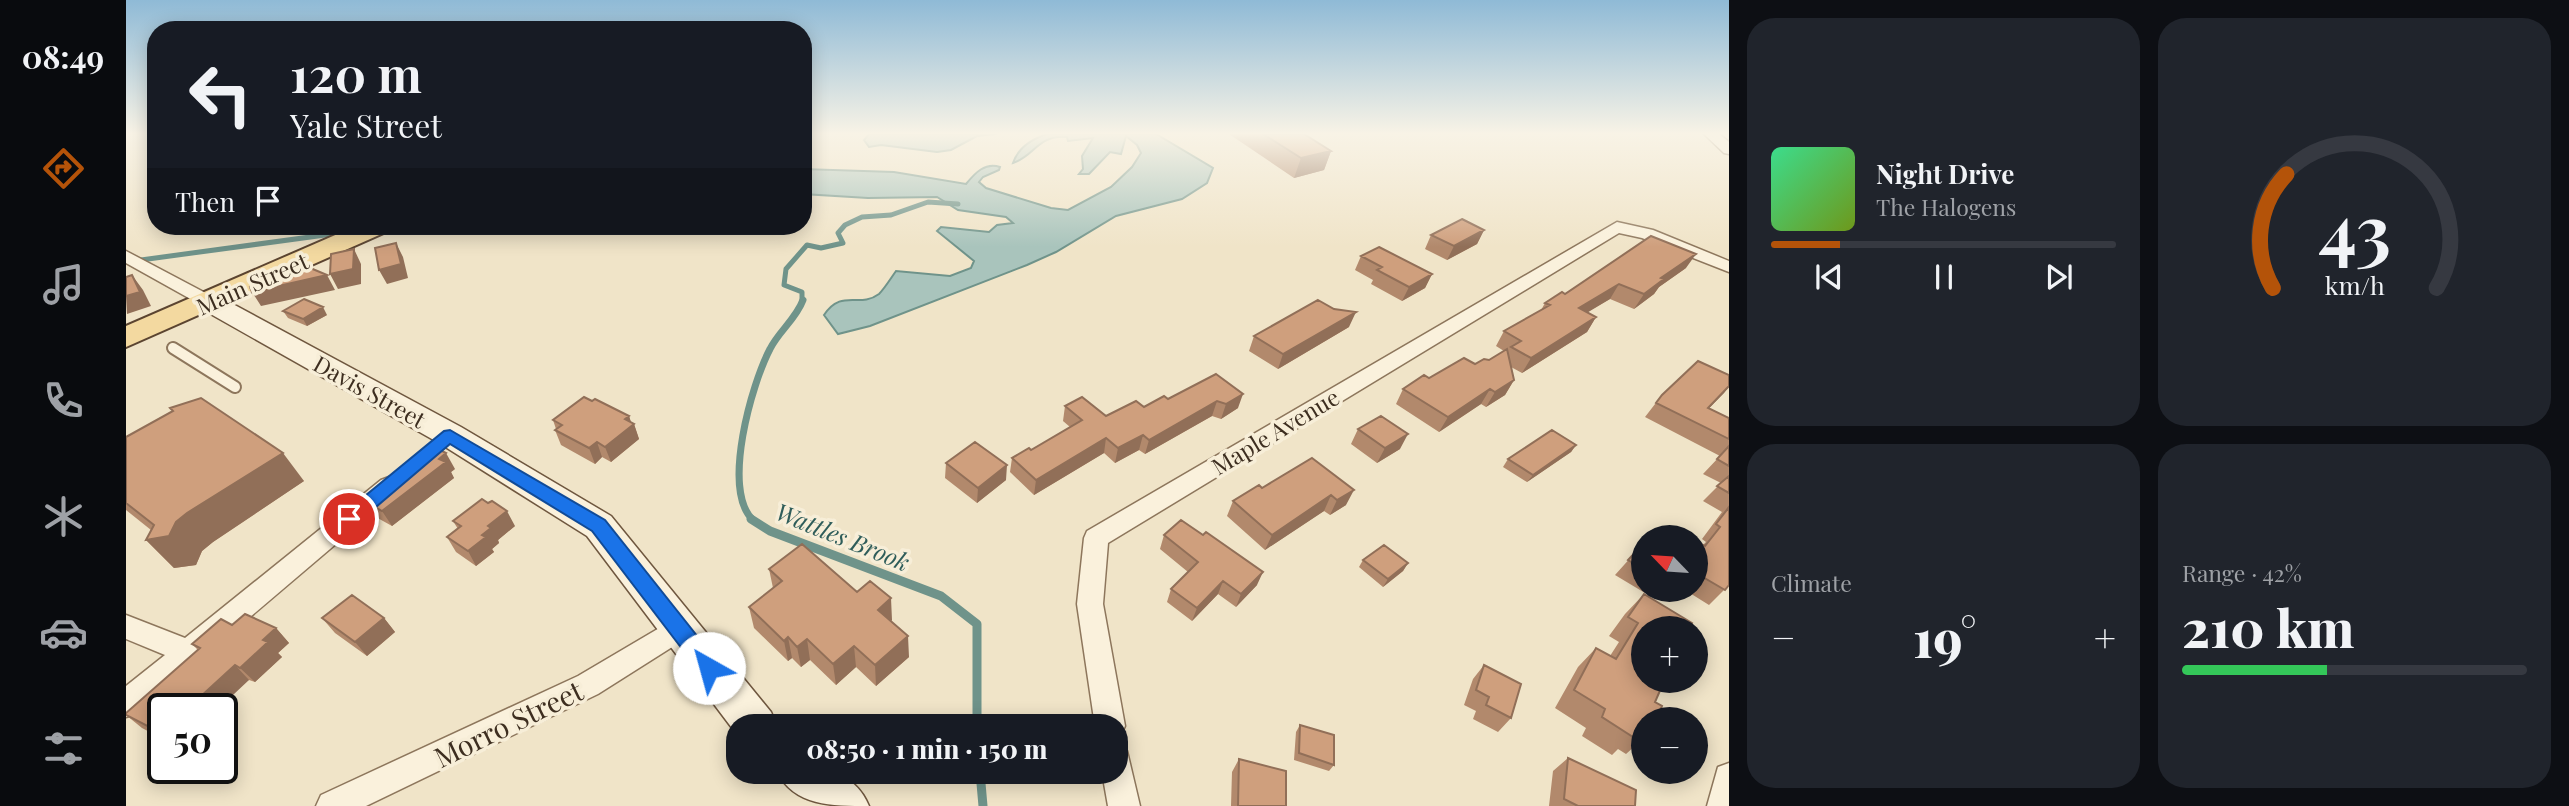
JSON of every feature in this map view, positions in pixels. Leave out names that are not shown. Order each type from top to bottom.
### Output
[{"type":"main road","name":"Main Street","points":[[126,337],[357,235]]},
{"type":"main road","name":"Davis Street","points":[[209,302],[439,444],[598,526],[746,714]]},
{"type":"main road","points":[[816,784],[847,806]]},
{"type":"street","name":"Maple Avenue","points":[[1108,714],[1090,604],[1096,538],[1617,227],[1647,234],[1729,267]]},
{"type":"street","points":[[126,256],[209,302]]},
{"type":"street","points":[[126,704],[408,470]]},
{"type":"street","points":[[126,627],[189,652]]},
{"type":"street","name":"Morro Street","points":[[332,806],[588,685],[678,629]]},
{"type":"street","points":[[1723,806],[1729,778]]},
{"type":"street","points":[[1120,784],[1124,806]]},
{"type":"lane","points":[[173,348],[236,387]]},
{"type":"water","points":[[812,172],[894,172],[966,184],[978,172],[995,172],[979,182],[986,188],[1051,208],[1068,210],[1111,187],[1127,172],[1212,172],[1207,183],[1182,199],[1116,216],[1056,252],[1027,265],[870,326],[838,334],[824,315],[837,302],[864,300],[879,294],[896,271],[950,276],[971,268],[974,261],[937,231],[941,227],[989,232],[997,225],[1013,223],[1006,217],[958,210],[937,197],[868,198],[812,195]]},
{"type":"building","points":[[1462,219],[1484,230],[1454,246],[1431,235]]},
{"type":"building","points":[[1651,236],[1696,254],[1661,278],[1664,279],[1644,294],[1619,284],[1579,308],[1596,317],[1531,358],[1511,347],[1521,341],[1504,331],[1550,305],[1545,303],[1562,292],[1565,294]]},
{"type":"building","points":[[396,243],[401,264],[379,270],[375,248]]},
{"type":"building","points":[[1379,247],[1432,274],[1409,287],[1377,270],[1382,267],[1361,256]]},
{"type":"building","points":[[354,249],[353,269],[330,274],[331,254]]},
{"type":"building","points":[[296,262],[327,275],[252,292],[250,287]]},
{"type":"building","points":[[132,275],[140,292],[126,296],[126,277]]},
{"type":"building","points":[[304,299],[323,307],[303,319],[283,311]]},
{"type":"building","points":[[1318,300],[1334,309],[1356,312],[1283,354],[1254,336]]},
{"type":"building","points":[[1507,349],[1514,380],[1495,392],[1490,389],[1448,417],[1403,389],[1424,375],[1429,378],[1464,358],[1475,364],[1484,359],[1489,360]]},
{"type":"building","points":[[1698,361],[1729,375],[1729,386],[1708,408],[1729,418],[1729,439],[1656,403]]},
{"type":"building","points":[[1216,374],[1243,394],[1226,404],[1217,401],[1149,440],[1143,435],[1118,448],[1106,438],[1036,480],[1012,458],[1082,420],[1065,406],[1082,397],[1106,416],[1136,401],[1144,407],[1164,396],[1168,399]]},
{"type":"building","points":[[584,397],[592,401],[595,399],[629,416],[625,419],[634,424],[605,447],[597,442],[589,448],[555,430],[562,425],[553,420]]},
{"type":"building","points":[[201,398],[283,453],[187,513],[176,522],[169,536],[146,540],[154,525],[126,503],[126,437],[173,411],[170,408]]},
{"type":"building","points":[[1381,416],[1408,434],[1385,448],[1358,429]]},
{"type":"building","points":[[1552,430],[1576,445],[1533,475],[1508,459]]},
{"type":"building","points":[[975,442],[1007,465],[978,488],[946,463]]},
{"type":"building","points":[[430,445],[446,453],[439,459],[446,462],[382,511],[364,501]]},
{"type":"building","points":[[1729,446],[1729,466],[1717,459]]},
{"type":"building","points":[[1312,458],[1354,490],[1337,500],[1331,495],[1272,535],[1233,501],[1259,485],[1262,488]]},
{"type":"building","points":[[1729,476],[1729,493],[1717,486]]},
{"type":"building","points":[[482,499],[488,503],[492,501],[507,511],[488,526],[491,528],[482,535],[486,537],[468,551],[447,537],[461,526],[453,521]]},
{"type":"building","points":[[1729,507],[1729,585],[1725,590],[1708,580],[1708,542],[1720,527],[1716,524]]},
{"type":"building","points":[[1181,520],[1203,535],[1206,532],[1263,572],[1241,594],[1223,581],[1197,608],[1171,589],[1198,562],[1164,535]]},
{"type":"building","points":[[802,544],[857,592],[870,581],[891,598],[878,610],[908,636],[875,665],[854,646],[833,664],[807,639],[797,647],[788,637],[784,641],[749,607],[782,581],[769,569]]},
{"type":"building","points":[[1384,545],[1408,563],[1388,579],[1363,560]]},
{"type":"building","points":[[352,595],[384,618],[355,642],[322,618]]},
{"type":"building","points":[[1638,602],[1657,602],[1680,616],[1631,616],[1631,619],[1628,617]]},
{"type":"building","points":[[245,614],[276,628],[263,640],[268,642],[240,668],[235,665],[204,693],[149,693],[200,648],[192,644],[221,619],[232,625]]},
{"type":"building","points":[[1631,634],[1631,693],[1659,693],[1655,702],[1662,706],[1631,707],[1631,736],[1602,717],[1605,709],[1574,690],[1596,648],[1616,659]]},
{"type":"building","points":[[1484,665],[1521,684],[1511,718],[1486,705],[1489,697],[1476,690]]},
{"type":"building","points":[[147,695],[147,726],[126,713]]},
{"type":"building","points":[[1300,725],[1334,735],[1334,765],[1299,753]]},
{"type":"building","points":[[1568,758],[1636,790],[1635,806],[1578,806],[1564,799]]},
{"type":"building","points":[[1239,759],[1286,771],[1286,806],[1238,806]]},
{"type":"waterway","name":"Wattles Brook","points":[[802,302],[802,292],[784,285],[786,269],[807,245],[821,248],[843,243],[838,233],[845,225],[862,217],[891,215],[928,202],[958,204]]},
{"type":"waterway","points":[[126,262],[325,235]]},
{"type":"waterway","name":"Wattles Brook","points":[[753,520],[744,505],[740,485],[740,462],[748,410],[770,349],[802,302]]},
{"type":"waterway","name":"Wattles Brook","points":[[751,519],[770,531],[941,596],[977,624],[977,714]]},
{"type":"waterway","name":"Wattles Brook","points":[[981,784],[983,806]]},
{"type":"route","points":[[349,519],[450,435],[598,526],[709,668]]}]
